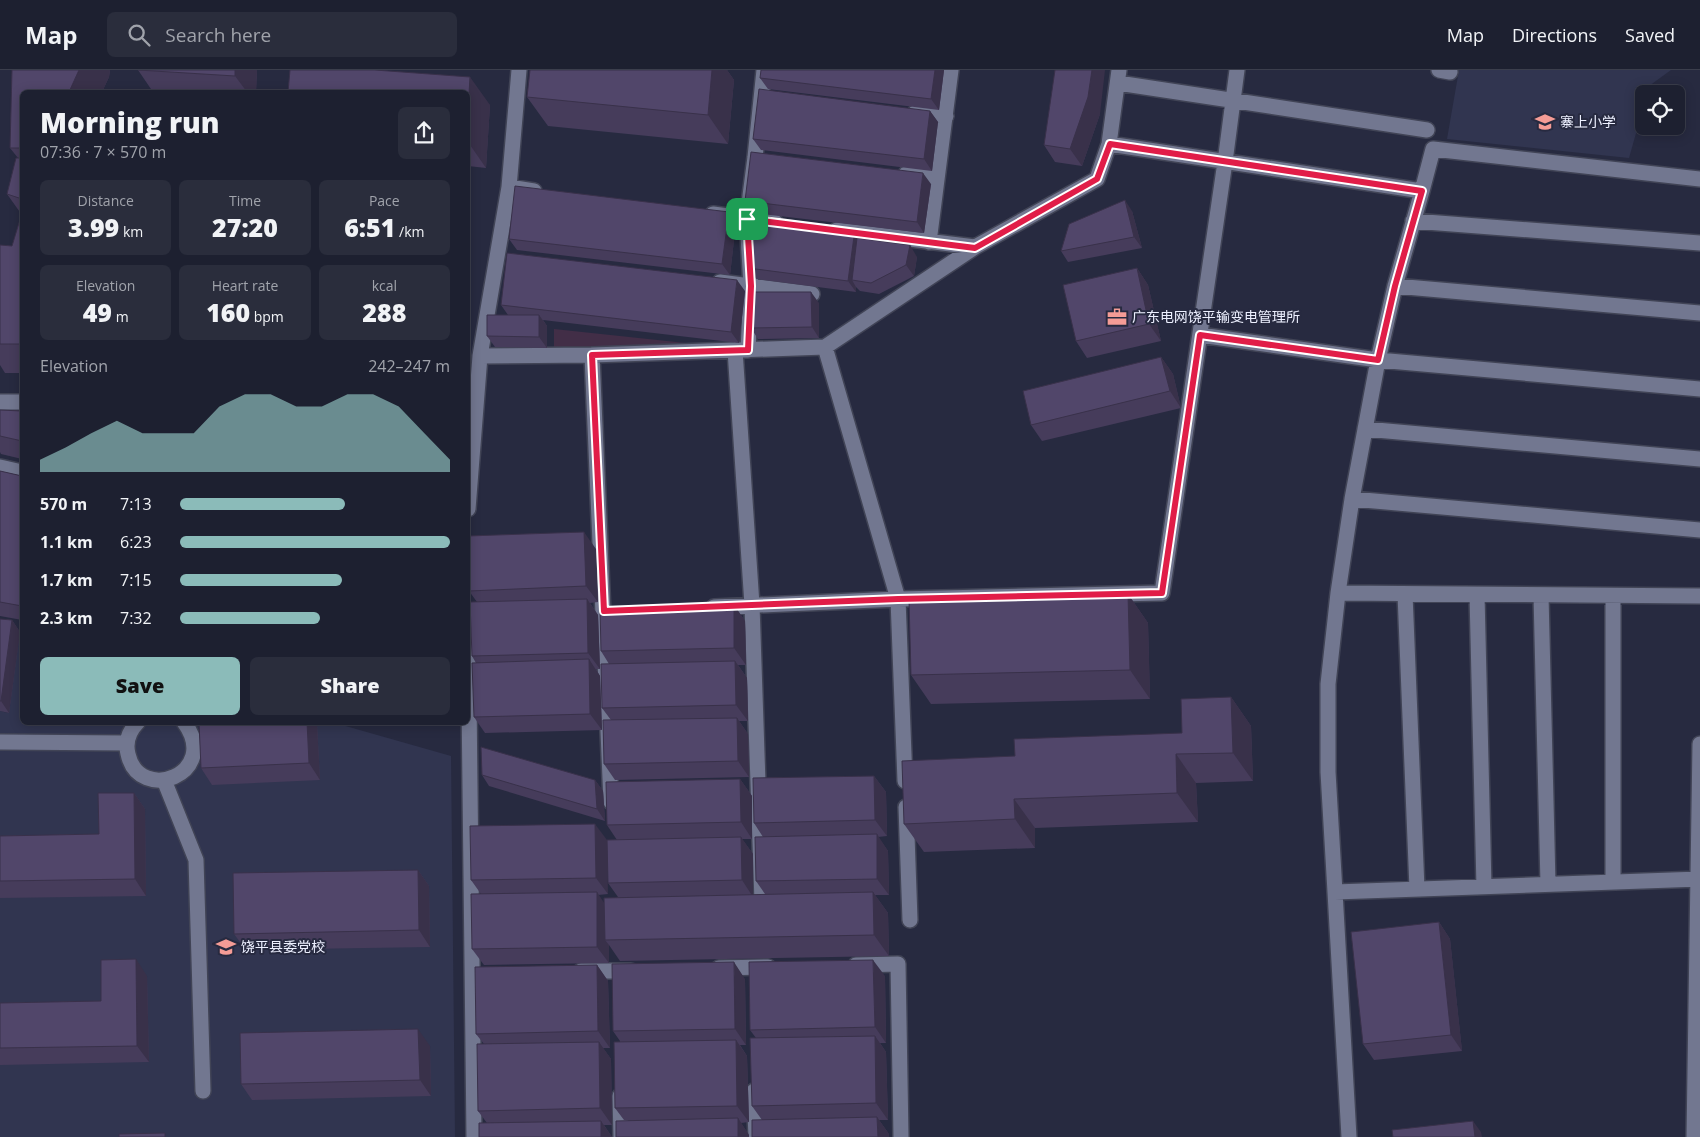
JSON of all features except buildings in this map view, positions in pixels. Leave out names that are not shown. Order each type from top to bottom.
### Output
[{"type":"street","points":[[470,444],[471,411],[480,356],[503,254],[519,70]]},
{"type":"street","points":[[762,902],[742,350],[751,286],[747,219],[760,158],[766,96],[764,70]]},
{"type":"street","points":[[929,242],[951,70]]},
{"type":"street","points":[[702,607],[898,599],[1162,593],[1237,70]]},
{"type":"street","points":[[480,356],[592,355],[825,347],[975,248],[1097,179],[1110,144],[1118,77],[1233,101],[1428,130]]},
{"type":"street","points":[[897,111],[946,116]]},
{"type":"street","points":[[1110,144],[1422,191]]},
{"type":"street","points":[[1349,1137],[1328,772],[1328,684],[1338,593],[1352,499],[1378,360],[1395,286],[1433,149],[1700,179]]},
{"type":"street","points":[[890,172],[937,178]]},
{"type":"street","points":[[509,188],[547,192]]},
{"type":"street","points":[[699,212],[785,224]]},
{"type":"street","points":[[1413,221],[1700,243]]},
{"type":"street","points":[[824,228],[975,248]]},
{"type":"street","points":[[702,280],[812,294]]},
{"type":"street","points":[[1395,286],[1700,313]]},
{"type":"street","points":[[1200,335],[1378,360],[1700,389]]},
{"type":"street","points":[[825,347],[898,599],[910,920]]},
{"type":"street","points":[[592,355],[609,611],[612,816]]},
{"type":"street","points":[[0,402],[20,402]]},
{"type":"street","points":[[1365,429],[1700,459]]},
{"type":"street","points":[[0,467],[20,472]]},
{"type":"street","points":[[1352,499],[1700,530]]},
{"type":"street","points":[[1338,593],[1700,596]]},
{"type":"street","points":[[1405,594],[1417,889]]},
{"type":"street","points":[[1477,595],[1484,887]]},
{"type":"street","points":[[1541,595],[1548,884]]},
{"type":"street","points":[[1613,882],[1614,596]]},
{"type":"street","points":[[584,611],[609,611]]},
{"type":"street","points":[[470,613],[487,614]]},
{"type":"street","points":[[470,693],[477,972],[474,1137]]},
{"type":"street","points":[[136,725],[130,732],[126,748],[129,759],[134,768],[143,776],[153,780],[174,778],[184,772],[190,763],[194,752],[194,741],[186,725]]},
{"type":"street","points":[[0,742],[127,743]]},
{"type":"street","points":[[1694,1137],[1698,1028],[1700,744]]},
{"type":"street","points":[[164,780],[196,860],[203,1091]]},
{"type":"street","points":[[1335,892],[1699,879]]},
{"type":"street","points":[[839,966],[898,964],[901,1137]]},
{"type":"street","points":[[703,969],[751,973],[780,967]]},
{"type":"street","points":[[569,971],[617,976],[646,970]]},
{"type":"street","points":[[754,1077],[756,1137]]},
{"type":"street","points":[[620,1078],[621,1137]]},
{"type":"shaded area","name":"寨上小学","points":[[1459,70],[1671,70],[1650,85],[1635,85],[1636,135],[1629,158],[1447,139]]},
{"type":"shaded area","points":[[554,329],[695,344],[554,348]]},
{"type":"shaded area","name":"饶平县委党校","points":[[20,631],[20,725],[342,725],[451,756],[455,1137],[0,1137],[0,711],[8,713]]},
{"type":"place","name":"寨上小学","points":[[1545,122]]},
{"type":"place","name":"广东电网饶平输变电管理所","points":[[1117,317]]},
{"type":"place","name":"饶平县委党校","points":[[226,947]]},
{"type":"route","points":[[1110,144],[1422,191],[1395,286],[1378,360],[1200,335],[1162,593],[898,599],[604,611],[592,355],[748,350],[751,286],[747,219],[975,248],[1097,179],[1110,144]]}]
